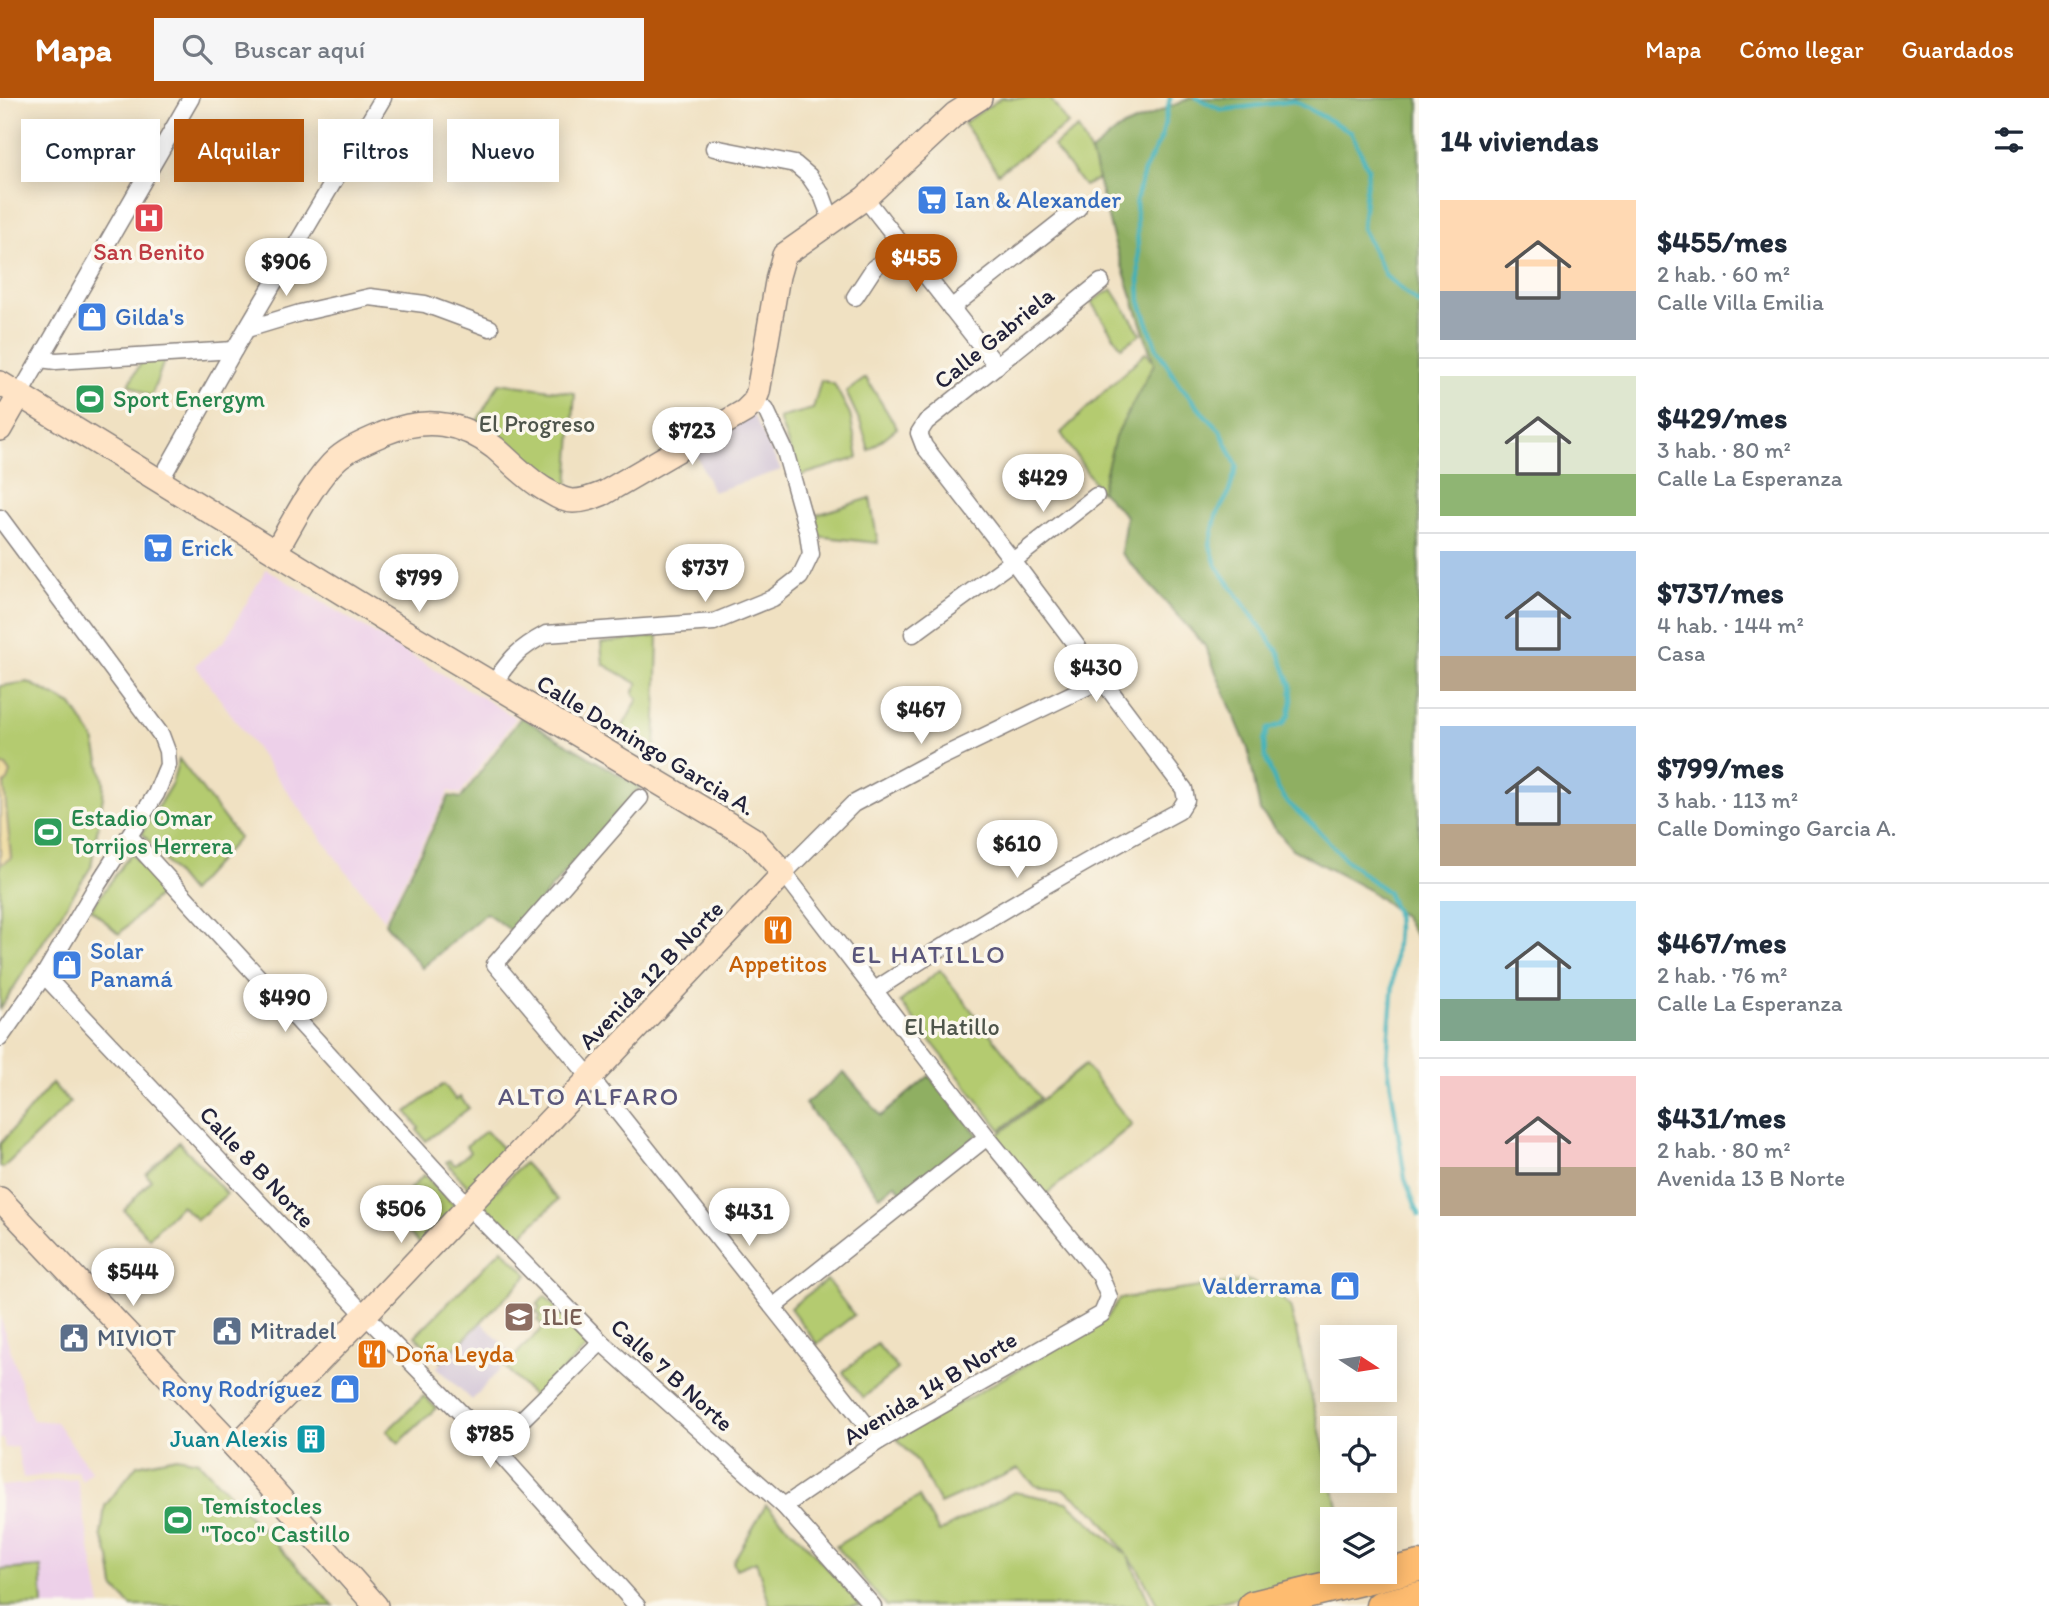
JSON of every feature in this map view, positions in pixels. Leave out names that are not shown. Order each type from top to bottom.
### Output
[{"type":"highway","points":[[1253,1606],[1419,1566]]},
{"type":"highway","points":[[1381,1606],[1419,1597]]},
{"type":"main road","points":[[276,551],[310,494],[338,458],[364,442],[392,430],[417,424],[440,423],[464,430],[492,446],[536,484],[572,501],[604,493],[745,411],[754,402],[761,380],[778,276],[784,255],[865,198],[955,114],[980,98]]},
{"type":"main road","name":"Calle Domingo Garcia A.","points":[[0,383],[492,684],[753,839],[784,873]]},
{"type":"main road","points":[[0,429],[20,394]]},
{"type":"main road","name":"Avenida 12 B Norte","points":[[235,1447],[365,1315],[784,873]]},
{"type":"main road","points":[[0,1199],[235,1447],[376,1606]]},
{"type":"street","points":[[20,394],[191,98]]},
{"type":"street","points":[[160,481],[234,349],[383,98]]},
{"type":"street","points":[[714,148],[795,164],[809,176],[822,195],[832,222]]},
{"type":"street","points":[[865,198],[998,366]]},
{"type":"street","points":[[951,308],[1078,208]]},
{"type":"street","points":[[855,298],[874,268],[902,245]]},
{"type":"street","name":"Calle Gabriela","points":[[1013,561],[924,446],[919,433],[926,422],[1101,282]]},
{"type":"street","points":[[247,329],[300,313],[370,297],[425,304],[490,328]]},
{"type":"street","points":[[40,359],[56,361],[234,349]]},
{"type":"street","points":[[492,684],[524,646],[547,634],[714,622],[773,598],[800,577],[811,554],[808,533],[785,451],[766,410],[754,402]]},
{"type":"street","points":[[913,634],[1096,496]]},
{"type":"street","points":[[0,518],[161,735],[167,751],[168,765],[156,793],[44,975],[0,1038]]},
{"type":"street","points":[[876,990],[1062,874],[1179,811],[1186,800],[1184,789],[1013,561]]},
{"type":"street","points":[[784,873],[853,804],[939,758],[1101,680]]},
{"type":"street","points":[[640,798],[495,964],[590,1077],[879,1441]]},
{"type":"street","name":"Calle 7 B Norte","points":[[129,836],[468,1206],[601,1342],[784,1506],[873,1606]]},
{"type":"street","name":"Calle Domingo Garcia A.","points":[[784,873],[987,1137],[1100,1275],[1109,1297],[1102,1314]]},
{"type":"street","name":"Calle 8 B Norte","points":[[44,975],[365,1315],[494,1447],[637,1606]]},
{"type":"street","points":[[773,1307],[987,1137]]},
{"type":"street","name":"Avenida 14 B Norte","points":[[784,1506],[879,1441],[1102,1314]]},
{"type":"street","points":[[494,1447],[601,1342]]},
{"type":"shaded area","points":[[752,413],[781,470],[713,492],[694,449]]},
{"type":"shaded area","points":[[266,569],[516,718],[460,794],[449,791],[384,919],[341,865],[195,665],[225,640]]},
{"type":"shaded area","points":[[0,1316],[32,1420],[56,1422],[91,1471],[82,1481],[77,1471],[23,1478],[17,1447],[5,1448],[3,1439],[0,1439]]},
{"type":"shaded area","points":[[482,1323],[513,1355],[472,1400],[437,1367]]},
{"type":"shaded area","points":[[77,1479],[101,1606],[0,1606],[0,1486]]},
{"type":"green space","points":[[1001,98],[1050,98],[1068,124],[998,173],[964,123]]},
{"type":"green space","points":[[1190,98],[1419,98],[1419,938],[1403,916],[1369,890],[1292,849],[1260,811],[1248,749],[1205,646],[1121,553],[1126,516],[1101,491],[1115,437],[1154,364],[1114,241],[1091,152],[1119,129]]},
{"type":"green space","points":[[1078,128],[1103,177],[1084,186],[1053,146]]},
{"type":"green space","points":[[1112,289],[1141,334],[1121,347],[1091,302]]},
{"type":"green space","points":[[1146,352],[1162,373],[1153,443],[1100,492],[1061,433]]},
{"type":"green space","points":[[165,358],[151,397],[129,384],[143,359]]},
{"type":"green space","points":[[866,378],[897,428],[869,450],[861,424],[846,392]]},
{"type":"green space","points":[[821,380],[834,384],[850,414],[858,458],[799,476],[779,418],[813,409]]},
{"type":"green space","name":"El Progreso","points":[[499,383],[575,393],[568,487],[543,478],[476,423]]},
{"type":"green space","points":[[870,498],[878,543],[816,536],[810,517]]},
{"type":"green space","points":[[658,636],[655,759],[617,737],[638,699],[633,693],[638,684],[603,664],[601,643]]},
{"type":"green space","name":"Estadio Omar Torrijos Herrera","points":[[28,682],[72,705],[94,739],[104,782],[103,797],[91,867],[0,1009],[0,686]]},
{"type":"green space","points":[[521,717],[640,787],[513,932],[486,913],[422,968],[385,923],[449,796],[461,798]]},
{"type":"green space","points":[[179,759],[239,838],[190,892],[142,833],[172,783]]},
{"type":"green space","points":[[131,853],[164,890],[119,934],[91,909]]},
{"type":"green space","name":"El Hatillo","points":[[940,970],[1040,1098],[1001,1130],[900,1002]]},
{"type":"green space","points":[[1085,1065],[1132,1125],[1040,1199],[993,1139]]},
{"type":"green space","points":[[844,1072],[881,1116],[929,1076],[978,1135],[905,1196],[895,1184],[880,1196],[805,1104]]},
{"type":"green space","points":[[52,1083],[70,1103],[3,1168],[0,1166],[0,1144]]},
{"type":"green space","points":[[444,1084],[456,1100],[460,1097],[469,1108],[426,1141],[407,1112]]},
{"type":"green space","points":[[486,1131],[507,1153],[469,1188],[446,1162],[449,1160],[455,1165],[470,1152],[466,1146]]},
{"type":"green space","points":[[179,1142],[227,1194],[197,1220],[181,1205],[149,1238],[124,1210],[151,1180],[146,1174]]},
{"type":"green space","points":[[524,1163],[558,1200],[517,1239],[483,1203]]},
{"type":"green space","points":[[424,1175],[456,1207],[420,1244],[388,1211]]},
{"type":"green space","points":[[502,1249],[528,1275],[441,1362],[415,1336]]},
{"type":"green space","points":[[827,1280],[854,1315],[817,1344],[790,1308]]},
{"type":"green space","points":[[1247,1280],[1277,1293],[1290,1306],[1320,1431],[1320,1493],[1335,1493],[1338,1507],[1320,1507],[1320,1578],[1203,1606],[1158,1606],[1128,1556],[1151,1606],[886,1606],[836,1546],[919,1497],[939,1532],[1014,1492],[1067,1502],[1127,1555],[1098,1515],[1065,1490],[1036,1486],[1018,1469],[940,1504],[916,1460],[897,1439],[1106,1319],[1119,1299]]},
{"type":"green space","points":[[545,1296],[559,1311],[544,1326],[559,1312],[590,1344],[535,1398],[504,1366],[544,1327],[537,1320],[541,1316],[536,1312],[540,1308],[537,1305]]},
{"type":"green space","points":[[877,1344],[898,1369],[863,1398],[843,1372]]},
{"type":"green space","points":[[424,1396],[436,1408],[399,1443],[387,1431]]},
{"type":"green space","name":"Temístocles \"Toco\" Castillo","points":[[177,1457],[198,1461],[334,1606],[131,1606],[114,1587],[110,1558],[101,1535],[105,1506],[137,1465]]},
{"type":"green space","points":[[766,1505],[805,1543],[861,1606],[770,1606],[756,1561],[736,1569],[733,1562]]},
{"type":"green space","points":[[41,1567],[43,1605],[0,1606],[0,1570]]},
{"type":"sand","points":[[0,765],[6,766],[11,773],[4,784],[11,858],[0,865]]},
{"type":"waterway","points":[[1170,98],[1162,136],[1144,171],[1136,201],[1140,301],[1157,349],[1179,384],[1220,430],[1237,466],[1228,495],[1216,516],[1210,545],[1216,565],[1279,653],[1291,686],[1289,715],[1283,724],[1268,729],[1264,740],[1265,757],[1277,787],[1288,803],[1346,860],[1387,892],[1396,912],[1387,1059],[1405,1179],[1419,1215]]},
{"type":"waterway","points":[[1197,98],[1222,110],[1294,101],[1351,132],[1368,168],[1362,228],[1386,276],[1419,304]]},
{"type":"place","name":"Ian & Alexander","points":[[932,200]]},
{"type":"place","name":"San Benito","points":[[149,218]]},
{"type":"place","name":"Gilda's","points":[[92,317]]},
{"type":"place","name":"Sport Energym","points":[[90,399]]},
{"type":"place","name":"Erick","points":[[158,548]]},
{"type":"place","name":"Estadio Omar Torrijos Herrera","points":[[48,832]]},
{"type":"place","name":"Appetitos","points":[[778,930]]},
{"type":"place","name":"Solar Panamá","points":[[67,965]]},
{"type":"place","name":"Valderrama","points":[[1345,1286]]},
{"type":"place","name":"ILIE","points":[[519,1317]]},
{"type":"place","name":"Mitradel","points":[[227,1331]]},
{"type":"place","name":"MIVIOT","points":[[74,1338]]},
{"type":"place","name":"Doña Leyda","points":[[372,1354]]},
{"type":"place","name":"Rony Rodríguez","points":[[345,1389]]},
{"type":"place","name":"Juan Alexis","points":[[311,1439]]},
{"type":"place","name":"Temístocles \"Toco\" Castillo","points":[[178,1520]]},
{"type":"district","name":"EL HATILLO","points":[[929,954]]},
{"type":"district","name":"ALTO ALFARO","points":[[589,1096]]}]
